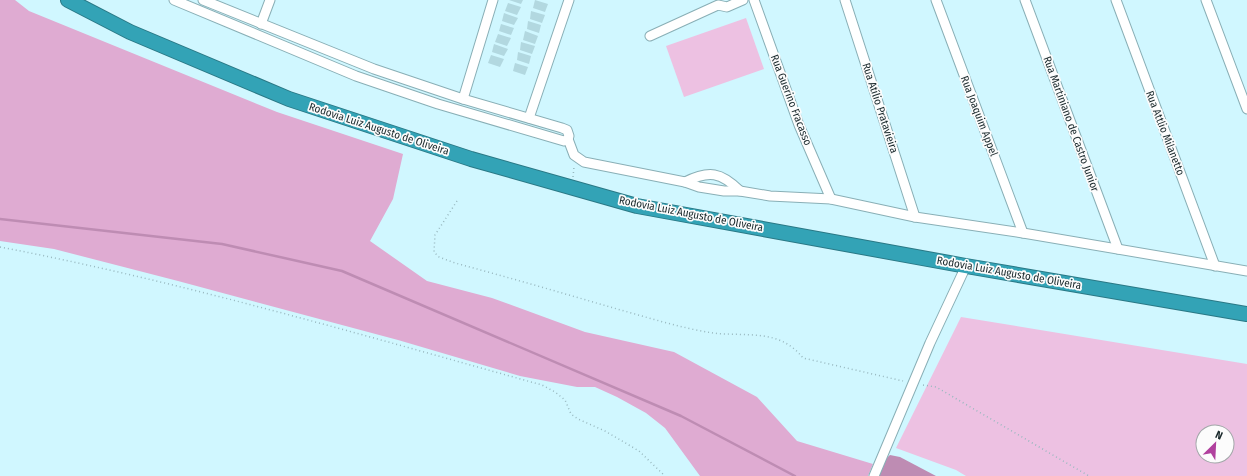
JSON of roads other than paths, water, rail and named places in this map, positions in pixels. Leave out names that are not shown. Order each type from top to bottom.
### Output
[{"type":"highway","name":"Rodovia Luiz Augusto de Oliveira","points":[[68,0],[130,32],[289,99],[471,159],[578,188],[637,206],[966,266],[1247,314]]},
{"type":"street","points":[[174,0],[356,76],[438,104],[564,141],[568,139]]},
{"type":"street","points":[[194,9],[197,0]]},
{"type":"street","points":[[203,0],[374,69],[463,99],[567,130],[569,136],[568,139],[574,155],[584,162],[686,182],[705,188],[724,191],[740,191],[770,196],[831,199],[916,217],[1023,232],[1247,271]]},
{"type":"street","points":[[261,24],[270,0]]},
{"type":"street","points":[[463,99],[493,0]]},
{"type":"street","points":[[529,118],[569,0]]},
{"type":"street","points":[[650,36],[715,3],[727,7],[743,0]]},
{"type":"street","name":"Rua Guerino Fracasso","points":[[754,0],[800,125],[831,199]]},
{"type":"street","name":"Rua Atílio Pratavieira","points":[[845,0],[916,217]]},
{"type":"street","name":"Rua Joaquim Appel","points":[[936,0],[1023,232]]},
{"type":"street","name":"Rua Martiniano de Castro Junior","points":[[1025,0],[1118,249]]},
{"type":"street","name":"Rua Attlio Milanetto","points":[[1116,0],[1215,266]]},
{"type":"street","points":[[1206,0],[1247,109]]},
{"type":"street","points":[[686,182],[696,176],[709,173],[721,177],[740,191]]},
{"type":"street","points":[[874,476],[930,343],[966,266]]},
{"type":"waterway","points":[[0,219],[222,244],[342,271],[681,416],[795,476]]}]
